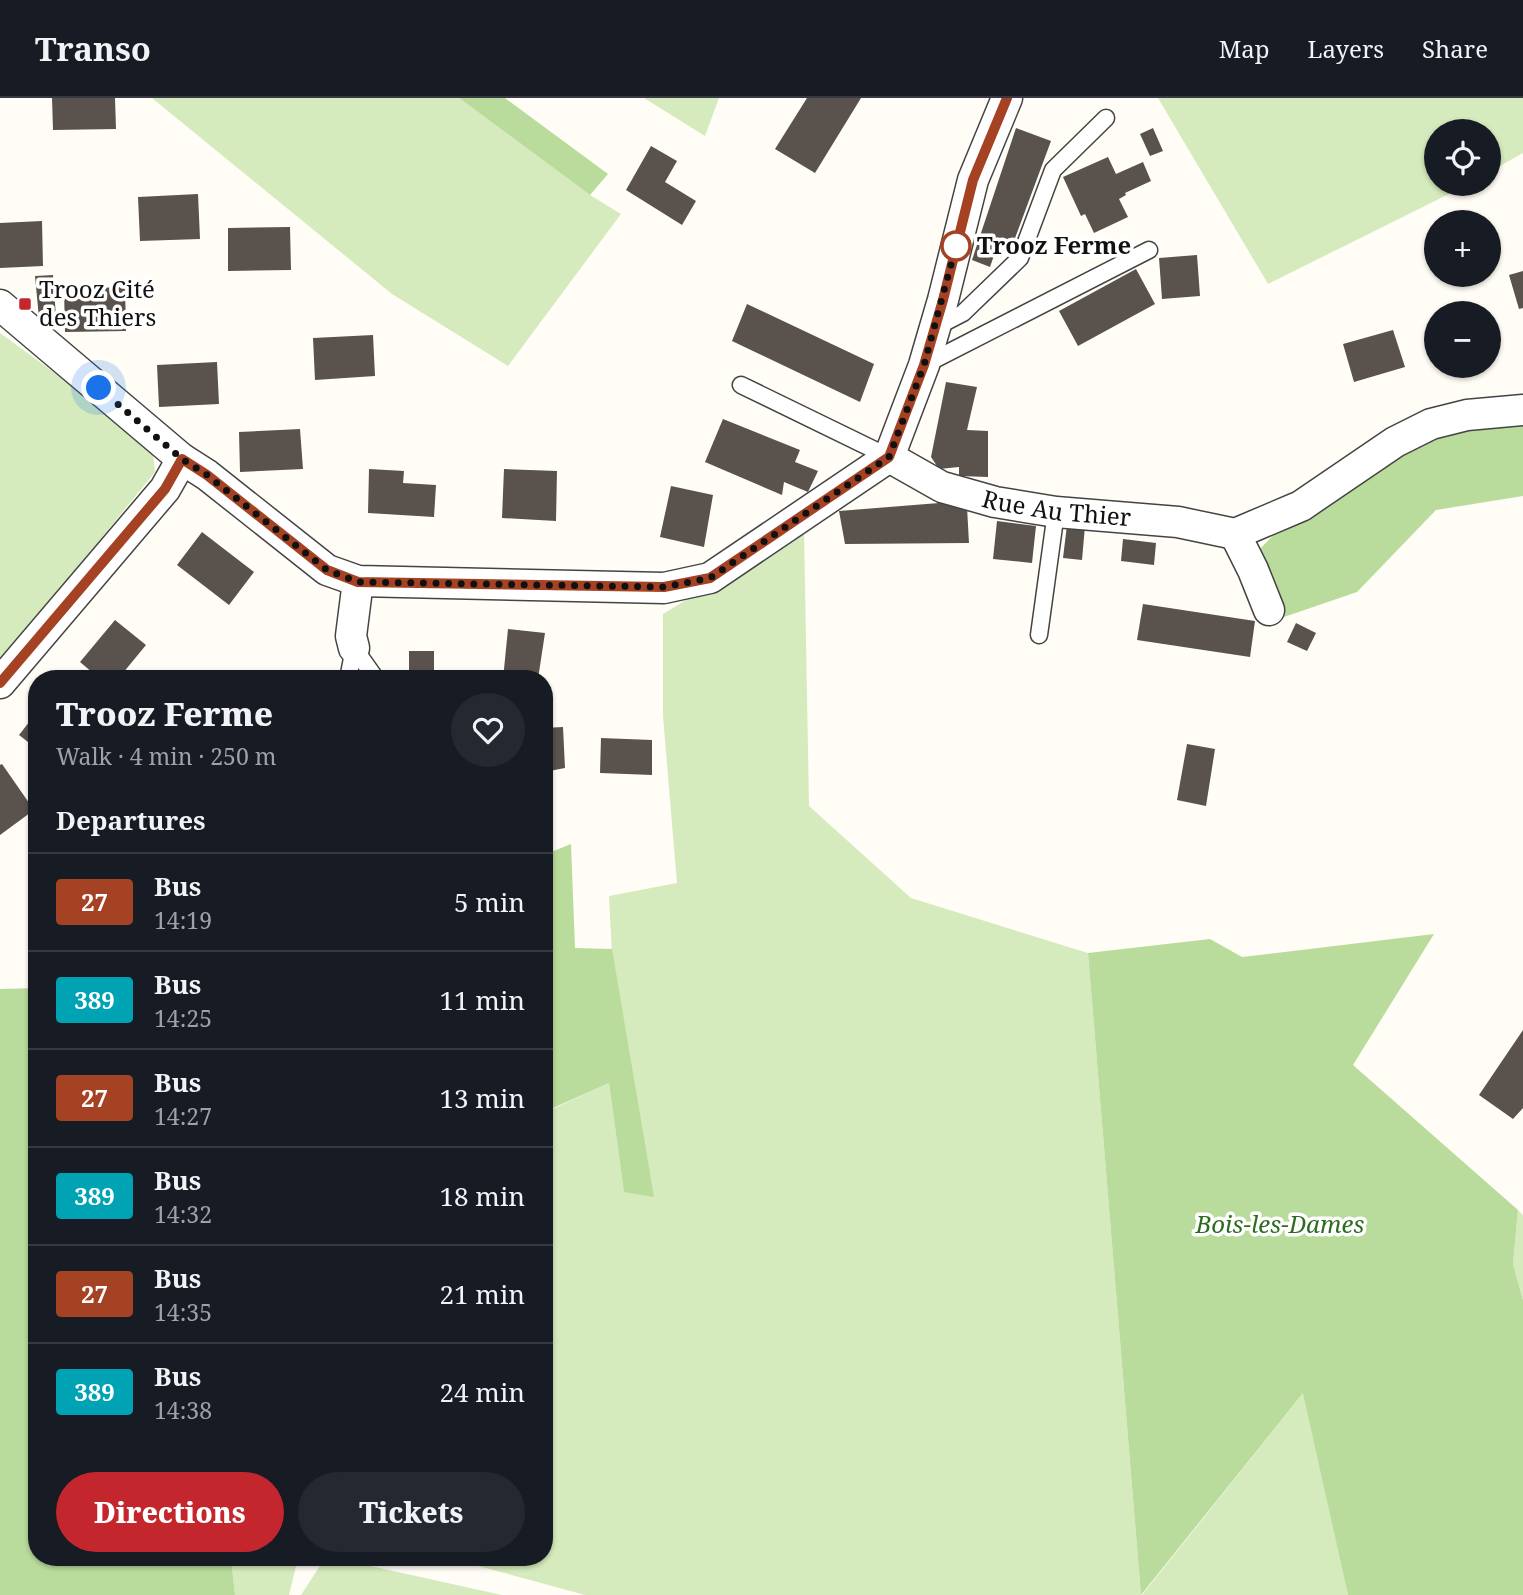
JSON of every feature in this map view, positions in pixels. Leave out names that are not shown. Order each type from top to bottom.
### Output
[{"type":"street","points":[[0,305],[182,459],[207,475],[327,570],[358,582],[664,587],[710,578],[889,457],[924,365],[973,180],[1007,98]]},
{"type":"street","points":[[1269,610],[1235,534],[1301,506],[1395,442],[1431,424],[1467,415],[1523,410]]},
{"type":"street","name":"Rue Au Thier","points":[[889,457],[942,487],[995,502],[1056,512],[1178,522],[1235,534]]},
{"type":"street","points":[[0,682],[165,489],[182,459]]},
{"type":"street","points":[[354,648],[351,636],[358,582]]},
{"type":"lane","points":[[934,328],[963,313],[1020,258],[1053,170],[1107,118]]},
{"type":"lane","points":[[924,365],[1149,250]]},
{"type":"lane","points":[[741,385],[889,457]]},
{"type":"lane","points":[[1039,635],[1056,512]]},
{"type":"lane","points":[[350,670],[354,648]]},
{"type":"lane","points":[[354,648],[370,670]]},
{"type":"green space","points":[[152,98],[459,98],[590,195],[621,214],[508,366],[392,294]]},
{"type":"green space","points":[[459,98],[505,98],[608,174],[590,195]]},
{"type":"green space","points":[[644,98],[719,98],[705,136]]},
{"type":"green space","points":[[1158,98],[1523,98],[1523,153],[1501,165],[1501,119],[1424,119],[1424,196],[1445,196],[1268,284]]},
{"type":"green space","points":[[0,333],[129,427],[153,452],[155,472],[0,663]]},
{"type":"green space","points":[[1523,413],[1523,496],[1436,510],[1357,592],[1281,618],[1283,604],[1256,553],[1349,457]]},
{"type":"green space","points":[[804,529],[809,806],[911,898],[1088,953],[1141,1595],[585,1595],[478,1566],[553,1566],[553,1109],[609,1083],[624,1192],[609,896],[677,883],[663,716],[663,614]]},
{"type":"green space","points":[[571,844],[575,948],[612,949],[654,1197],[624,1192],[609,1083],[553,1108],[553,851]]},
{"type":"green space","name":"Bois-les-Dames","points":[[1434,934],[1353,1065],[1518,1210],[1513,1264],[1523,1300],[1523,1595],[1348,1595],[1303,1393],[1141,1595],[1088,953],[1210,939],[1242,957]]},
{"type":"green space","points":[[28,988],[28,1566],[232,1566],[235,1595],[0,1595],[0,989]]},
{"type":"green space","points":[[1518,1210],[1523,1215],[1523,1300],[1513,1264]]},
{"type":"green space","points":[[1304,1392],[1348,1595],[1142,1595]]},
{"type":"green space","points":[[232,1566],[296,1566],[289,1595],[235,1595]]},
{"type":"green space","points":[[320,1566],[370,1566],[502,1595],[301,1595]]},
{"type":"building","points":[[52,98],[115,98],[116,129],[53,130]]},
{"type":"building","points":[[807,98],[861,98],[815,173],[775,149]]},
{"type":"building","points":[[1016,128],[1051,141],[1011,249],[998,244],[990,267],[972,260]]},
{"type":"building","points":[[1153,128],[1163,151],[1150,156],[1140,134]]},
{"type":"building","points":[[651,146],[677,161],[665,182],[696,201],[682,225],[626,190]]},
{"type":"building","points":[[1108,157],[1116,174],[1143,162],[1151,181],[1125,193],[1126,195],[1119,199],[1128,217],[1094,233],[1085,214],[1081,216],[1063,177]]},
{"type":"building","points":[[198,194],[200,239],[140,241],[138,197]]},
{"type":"building","points":[[42,221],[43,266],[0,268],[0,223]]},
{"type":"building","points":[[290,227],[291,270],[228,271],[228,228]]},
{"type":"building","points":[[1197,255],[1200,296],[1162,299],[1159,258]]},
{"type":"building","points":[[1136,269],[1155,304],[1078,346],[1059,311]]},
{"type":"building","points":[[1523,271],[1523,308],[1519,309],[1509,275]]},
{"type":"building","points":[[53,275],[56,317],[39,318],[35,276]]},
{"type":"building","points":[[125,287],[126,331],[65,332],[64,289]]},
{"type":"building","points":[[747,304],[874,364],[860,402],[732,341]]},
{"type":"building","points":[[1393,330],[1405,367],[1354,382],[1343,344]]},
{"type":"building","points":[[373,335],[375,376],[315,380],[313,338]]},
{"type":"building","points":[[217,362],[219,404],[159,407],[157,365]]},
{"type":"building","points":[[946,382],[977,387],[967,430],[988,431],[988,477],[959,476],[959,467],[939,469],[931,457]]},
{"type":"building","points":[[723,419],[800,450],[795,462],[818,471],[808,492],[784,482],[782,495],[705,462]]},
{"type":"building","points":[[300,429],[303,469],[240,472],[239,432]]},
{"type":"building","points":[[369,469],[404,471],[403,483],[436,485],[434,517],[368,513]]},
{"type":"building","points":[[504,469],[557,471],[556,521],[502,518]]},
{"type":"building","points":[[671,486],[713,495],[704,547],[660,537]]},
{"type":"building","points":[[939,503],[967,507],[969,543],[845,544],[839,511]]},
{"type":"building","points":[[997,521],[1036,526],[1032,563],[993,559]]},
{"type":"building","points":[[1067,525],[1085,526],[1082,560],[1063,558]]},
{"type":"building","points":[[202,532],[254,572],[229,605],[177,565]]},
{"type":"building","points":[[1123,539],[1156,543],[1154,565],[1121,561]]},
{"type":"building","points":[[1143,604],[1255,621],[1250,657],[1137,640]]},
{"type":"building","points":[[115,620],[146,645],[125,670],[89,670],[80,662]]},
{"type":"building","points":[[1296,623],[1316,633],[1307,651],[1287,642]]},
{"type":"building","points":[[508,629],[545,633],[539,670],[504,670]]},
{"type":"building","points":[[409,651],[434,651],[434,670],[409,670]]},
{"type":"building","points":[[28,724],[28,742],[19,735]]},
{"type":"building","points":[[563,727],[565,768],[553,770],[553,728]]},
{"type":"building","points":[[601,738],[652,740],[652,775],[600,773]]},
{"type":"building","points":[[1187,744],[1215,749],[1206,806],[1177,800]]},
{"type":"building","points":[[2,764],[28,801],[28,814],[0,835]]},
{"type":"building","points":[[1523,1030],[1523,1108],[1513,1119],[1479,1095]]},
{"type":"bus line","name":"27","points":[[0,683],[165,489],[182,459],[207,475],[327,570],[358,582],[664,587],[710,578],[889,457],[924,365],[973,180],[1007,98]]},
{"type":"place","name":"Trooz Ferme","points":[[956,246]]},
{"type":"place","name":"Trooz Cité des Thiers","points":[[25,304]]},
{"type":"route","points":[[99,388],[182,459],[207,475],[327,570],[358,582],[664,587],[710,578],[889,457],[924,365],[956,246]]}]
